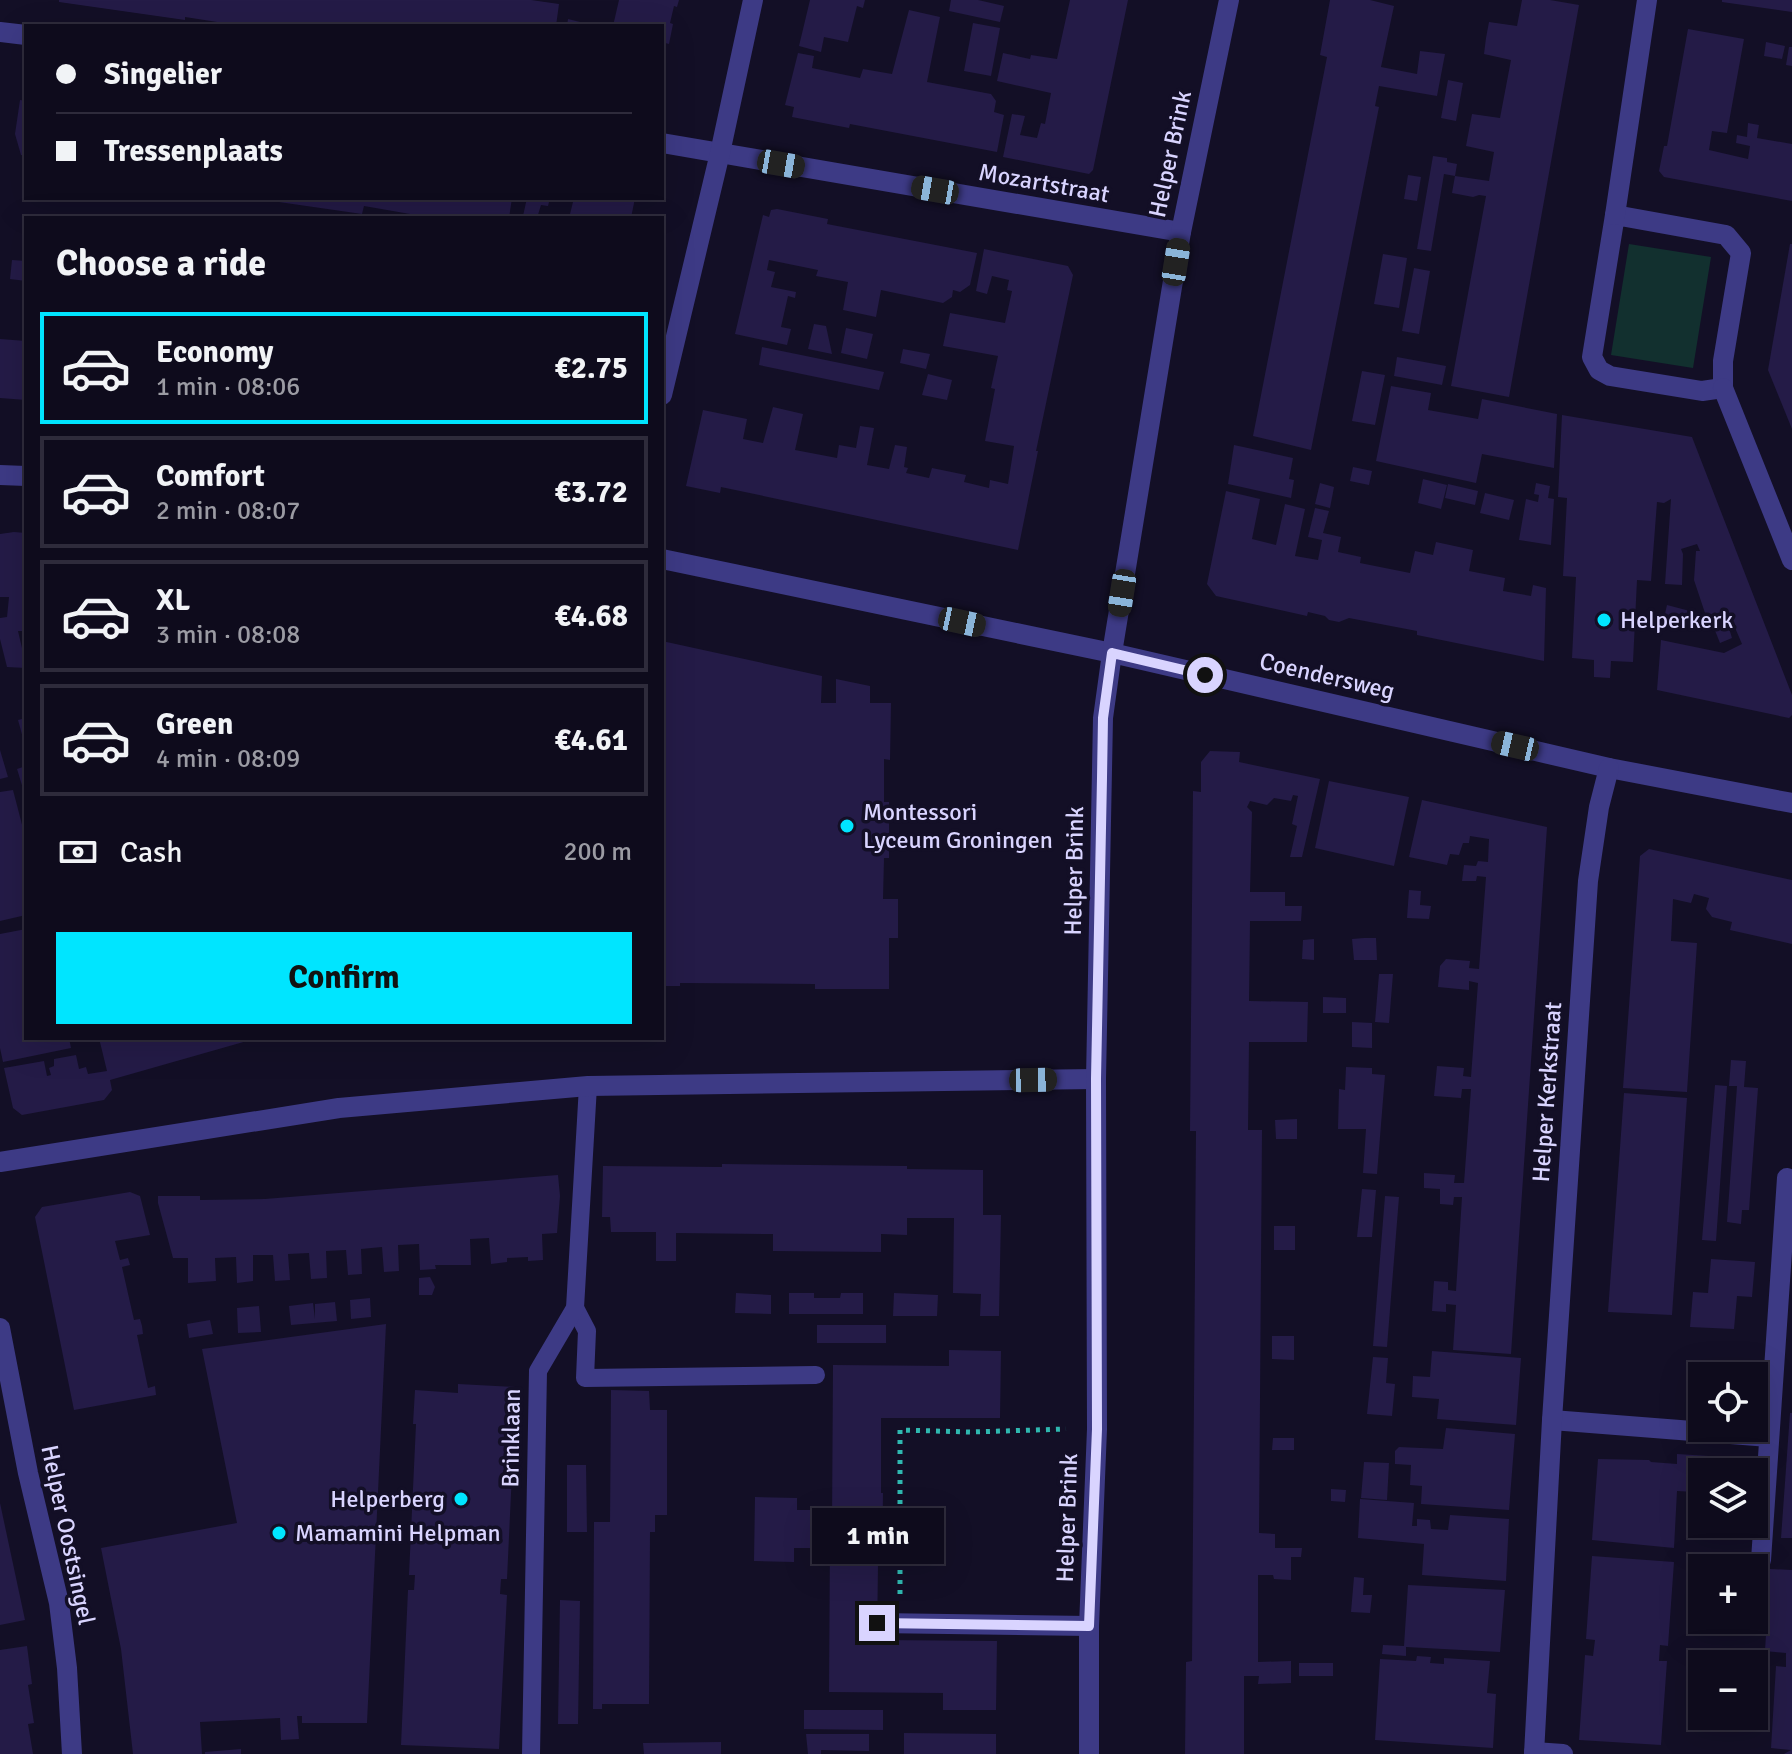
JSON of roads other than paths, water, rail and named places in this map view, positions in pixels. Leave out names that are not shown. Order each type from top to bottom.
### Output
[{"type":"street","points":[[664,387],[753,0]]},
{"type":"street","name":"Helper Brink","points":[[1089,1754],[1089,1626],[1097,1429],[1096,1079],[1103,718],[1181,232],[1229,0]]},
{"type":"street","points":[[1647,0],[1592,357],[1599,370],[1610,376],[1702,391],[1723,388]]},
{"type":"street","points":[[0,32],[24,35]]},
{"type":"street","name":"Mozartstraat","points":[[664,143],[1181,232]]},
{"type":"street","points":[[1615,215],[1726,235],[1741,253],[1723,361],[1723,388],[1792,560]]},
{"type":"street","points":[[0,475],[24,476]]},
{"type":"street","name":"Coendersweg","points":[[664,559],[1112,653],[1609,768],[1792,803]]},
{"type":"street","name":"Helper Kerkstraat","points":[[1563,1754],[1534,1753],[1552,1420],[1588,881],[1599,807],[1609,768]]},
{"type":"street","points":[[0,1162],[339,1108],[588,1086],[1096,1079]]},
{"type":"street","points":[[1761,1554],[1787,1178]]},
{"type":"street","name":"Helper Oostsingel","points":[[0,1328],[28,1473],[59,1603],[72,1754]]},
{"type":"street","points":[[1552,1420],[1769,1437]]},
{"type":"street","points":[[877,1623],[1089,1626]]},
{"type":"lane","name":"Brinklaan","points":[[531,1754],[538,1371],[575,1308],[588,1086]]},
{"type":"lane","points":[[575,1308],[587,1331],[585,1378],[816,1375]]},
{"type":"place","name":"Helperkerk","points":[[1604,620]]},
{"type":"place","name":"Montessori Lyceum Groningen","points":[[847,826]]},
{"type":"place","name":"Helperberg","points":[[461,1499]]},
{"type":"place","name":"Mamamini Helpman","points":[[279,1533]]}]
